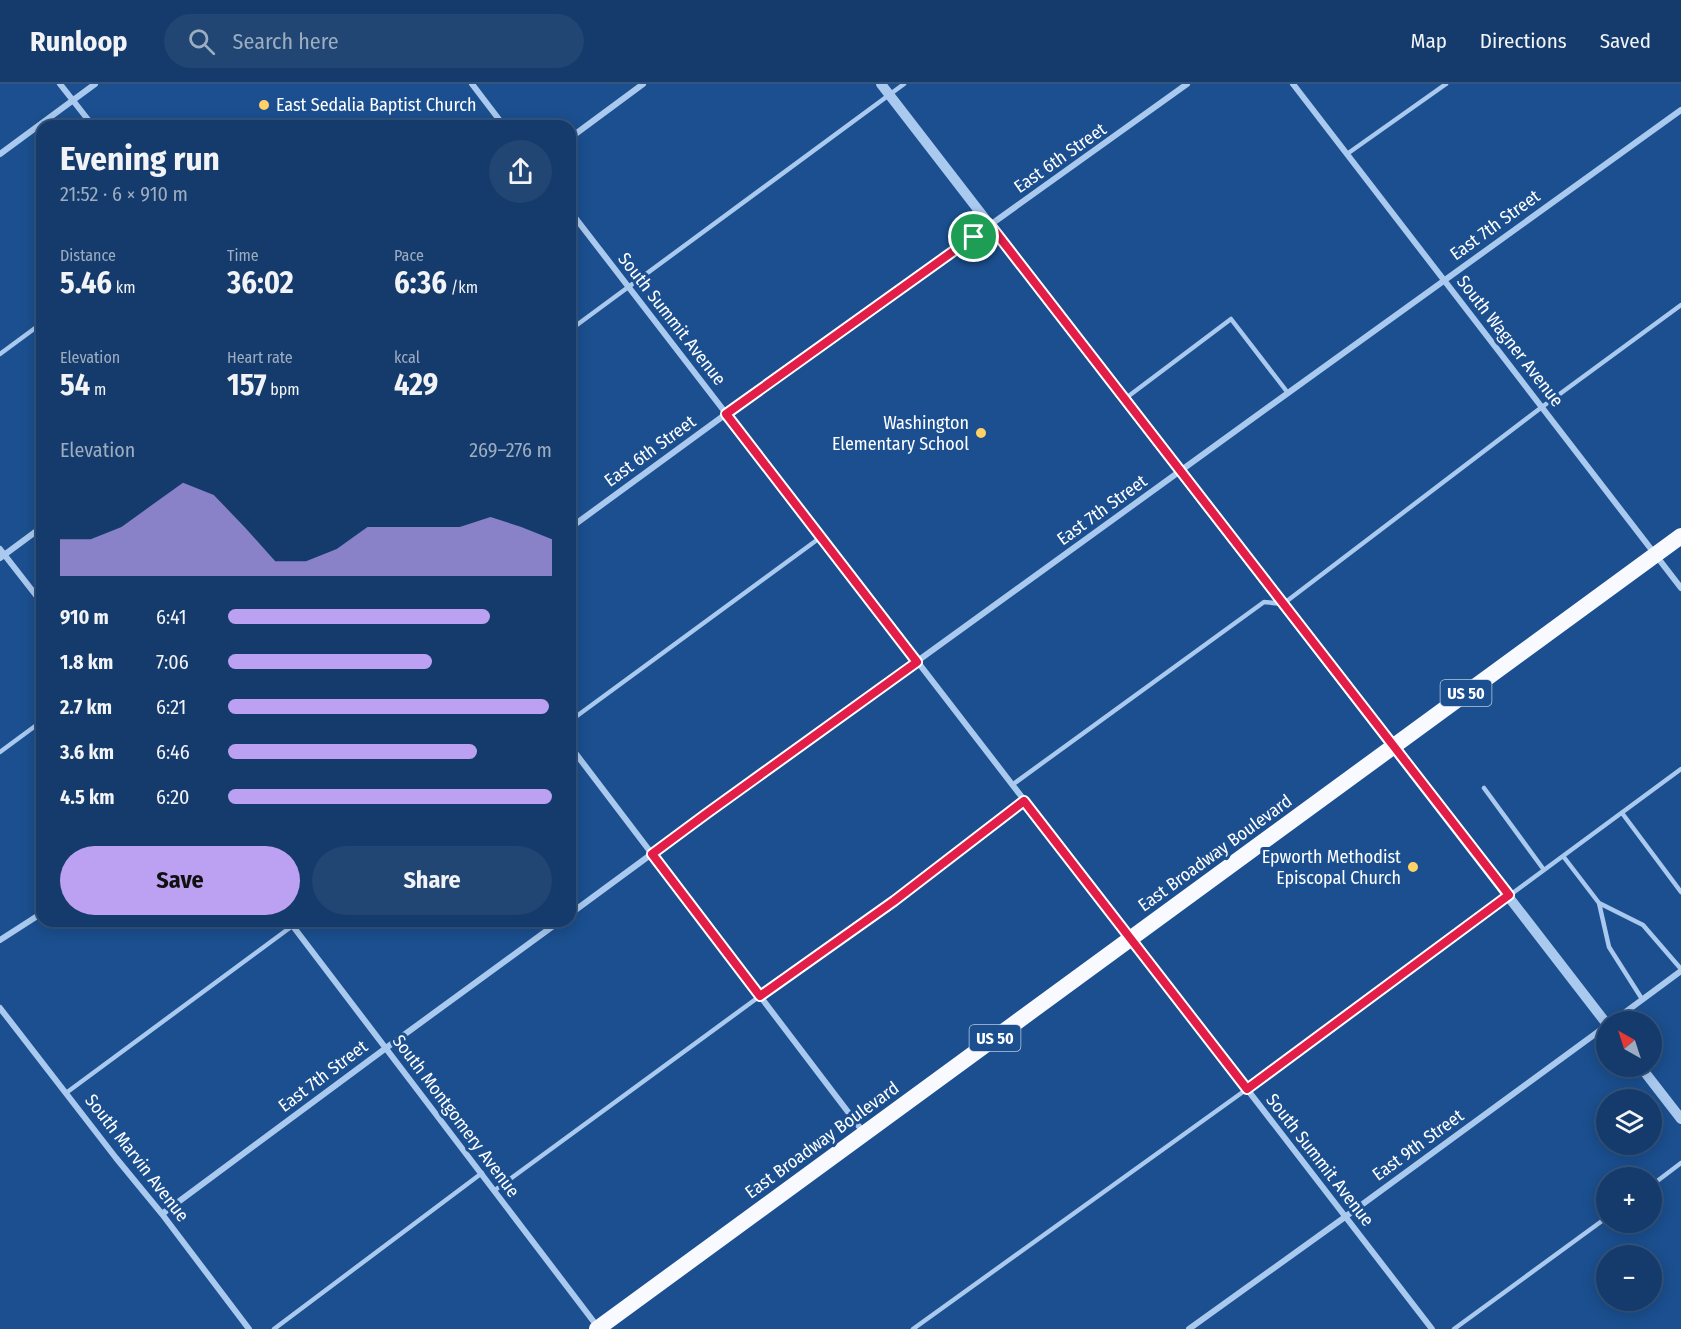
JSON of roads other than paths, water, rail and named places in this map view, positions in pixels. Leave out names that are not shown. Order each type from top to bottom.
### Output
[{"type":"highway","name":"East Broadway Boulevard","points":[[598,1329],[1681,536]]},
{"type":"street","points":[[60,84],[88,120]]},
{"type":"street","points":[[46,120],[95,84]]},
{"type":"street","points":[[472,84],[499,120]]},
{"type":"street","points":[[576,134],[643,84]]},
{"type":"street","points":[[881,84],[1509,895],[1596,1011]]},
{"type":"street","name":"East 6th Street","points":[[576,524],[1187,84]]},
{"type":"street","name":"South Wagner Avenue","points":[[1293,84],[1681,588]]},
{"type":"street","name":"East 7th Street","points":[[576,910],[1681,110]]},
{"type":"street","points":[[0,154],[36,128]]},
{"type":"street","name":"South Summit Avenue","points":[[576,219],[1432,1329]]},
{"type":"street","points":[[36,531],[1,554],[36,596]]},
{"type":"street","points":[[576,754],[865,1133]]},
{"type":"street","points":[[0,940],[36,917]]},
{"type":"street","name":"South Montgomery Avenue","points":[[294,927],[598,1329]]},
{"type":"street","name":"East 7th Street","points":[[162,1214],[552,927]]},
{"type":"street","points":[[1626,1011],[1681,970]]},
{"type":"street","name":"South Marvin Avenue","points":[[0,1008],[249,1329]]},
{"type":"street","name":"East 9th Street","points":[[1189,1329],[1596,1031]]},
{"type":"street","points":[[1649,1077],[1681,1119]]},
{"type":"lane","points":[[576,326],[904,84]]},
{"type":"lane","points":[[1347,154],[1446,84]]},
{"type":"lane","points":[[1012,785],[1264,602],[1283,604],[1542,407],[1681,305]]},
{"type":"lane","points":[[1125,399],[1231,319],[1288,393]]},
{"type":"lane","points":[[0,354],[36,327]]},
{"type":"lane","points":[[576,717],[821,537]]},
{"type":"lane","points":[[0,752],[36,726]]},
{"type":"lane","points":[[913,1329],[1247,1089],[1681,769]]},
{"type":"lane","points":[[1484,788],[1544,870]]},
{"type":"lane","points":[[495,1190],[894,901],[1024,801]]},
{"type":"lane","points":[[1622,813],[1681,892]]},
{"type":"lane","points":[[1563,856],[1599,903],[1609,947],[1642,999]]},
{"type":"lane","points":[[1599,903],[1642,925],[1681,970]]},
{"type":"lane","points":[[66,1093],[286,927]]},
{"type":"lane","points":[[1662,1177],[1681,1163]]},
{"type":"lane","points":[[274,1329],[482,1173]]},
{"type":"lane","points":[[1454,1329],[1596,1225]]},
{"type":"place","name":"East Sedalia Baptist Church","points":[[264,105]]},
{"type":"place","name":"Washington Elementary School","points":[[981,433]]},
{"type":"place","name":"Epworth Methodist Episcopal Church","points":[[1413,867]]}]
